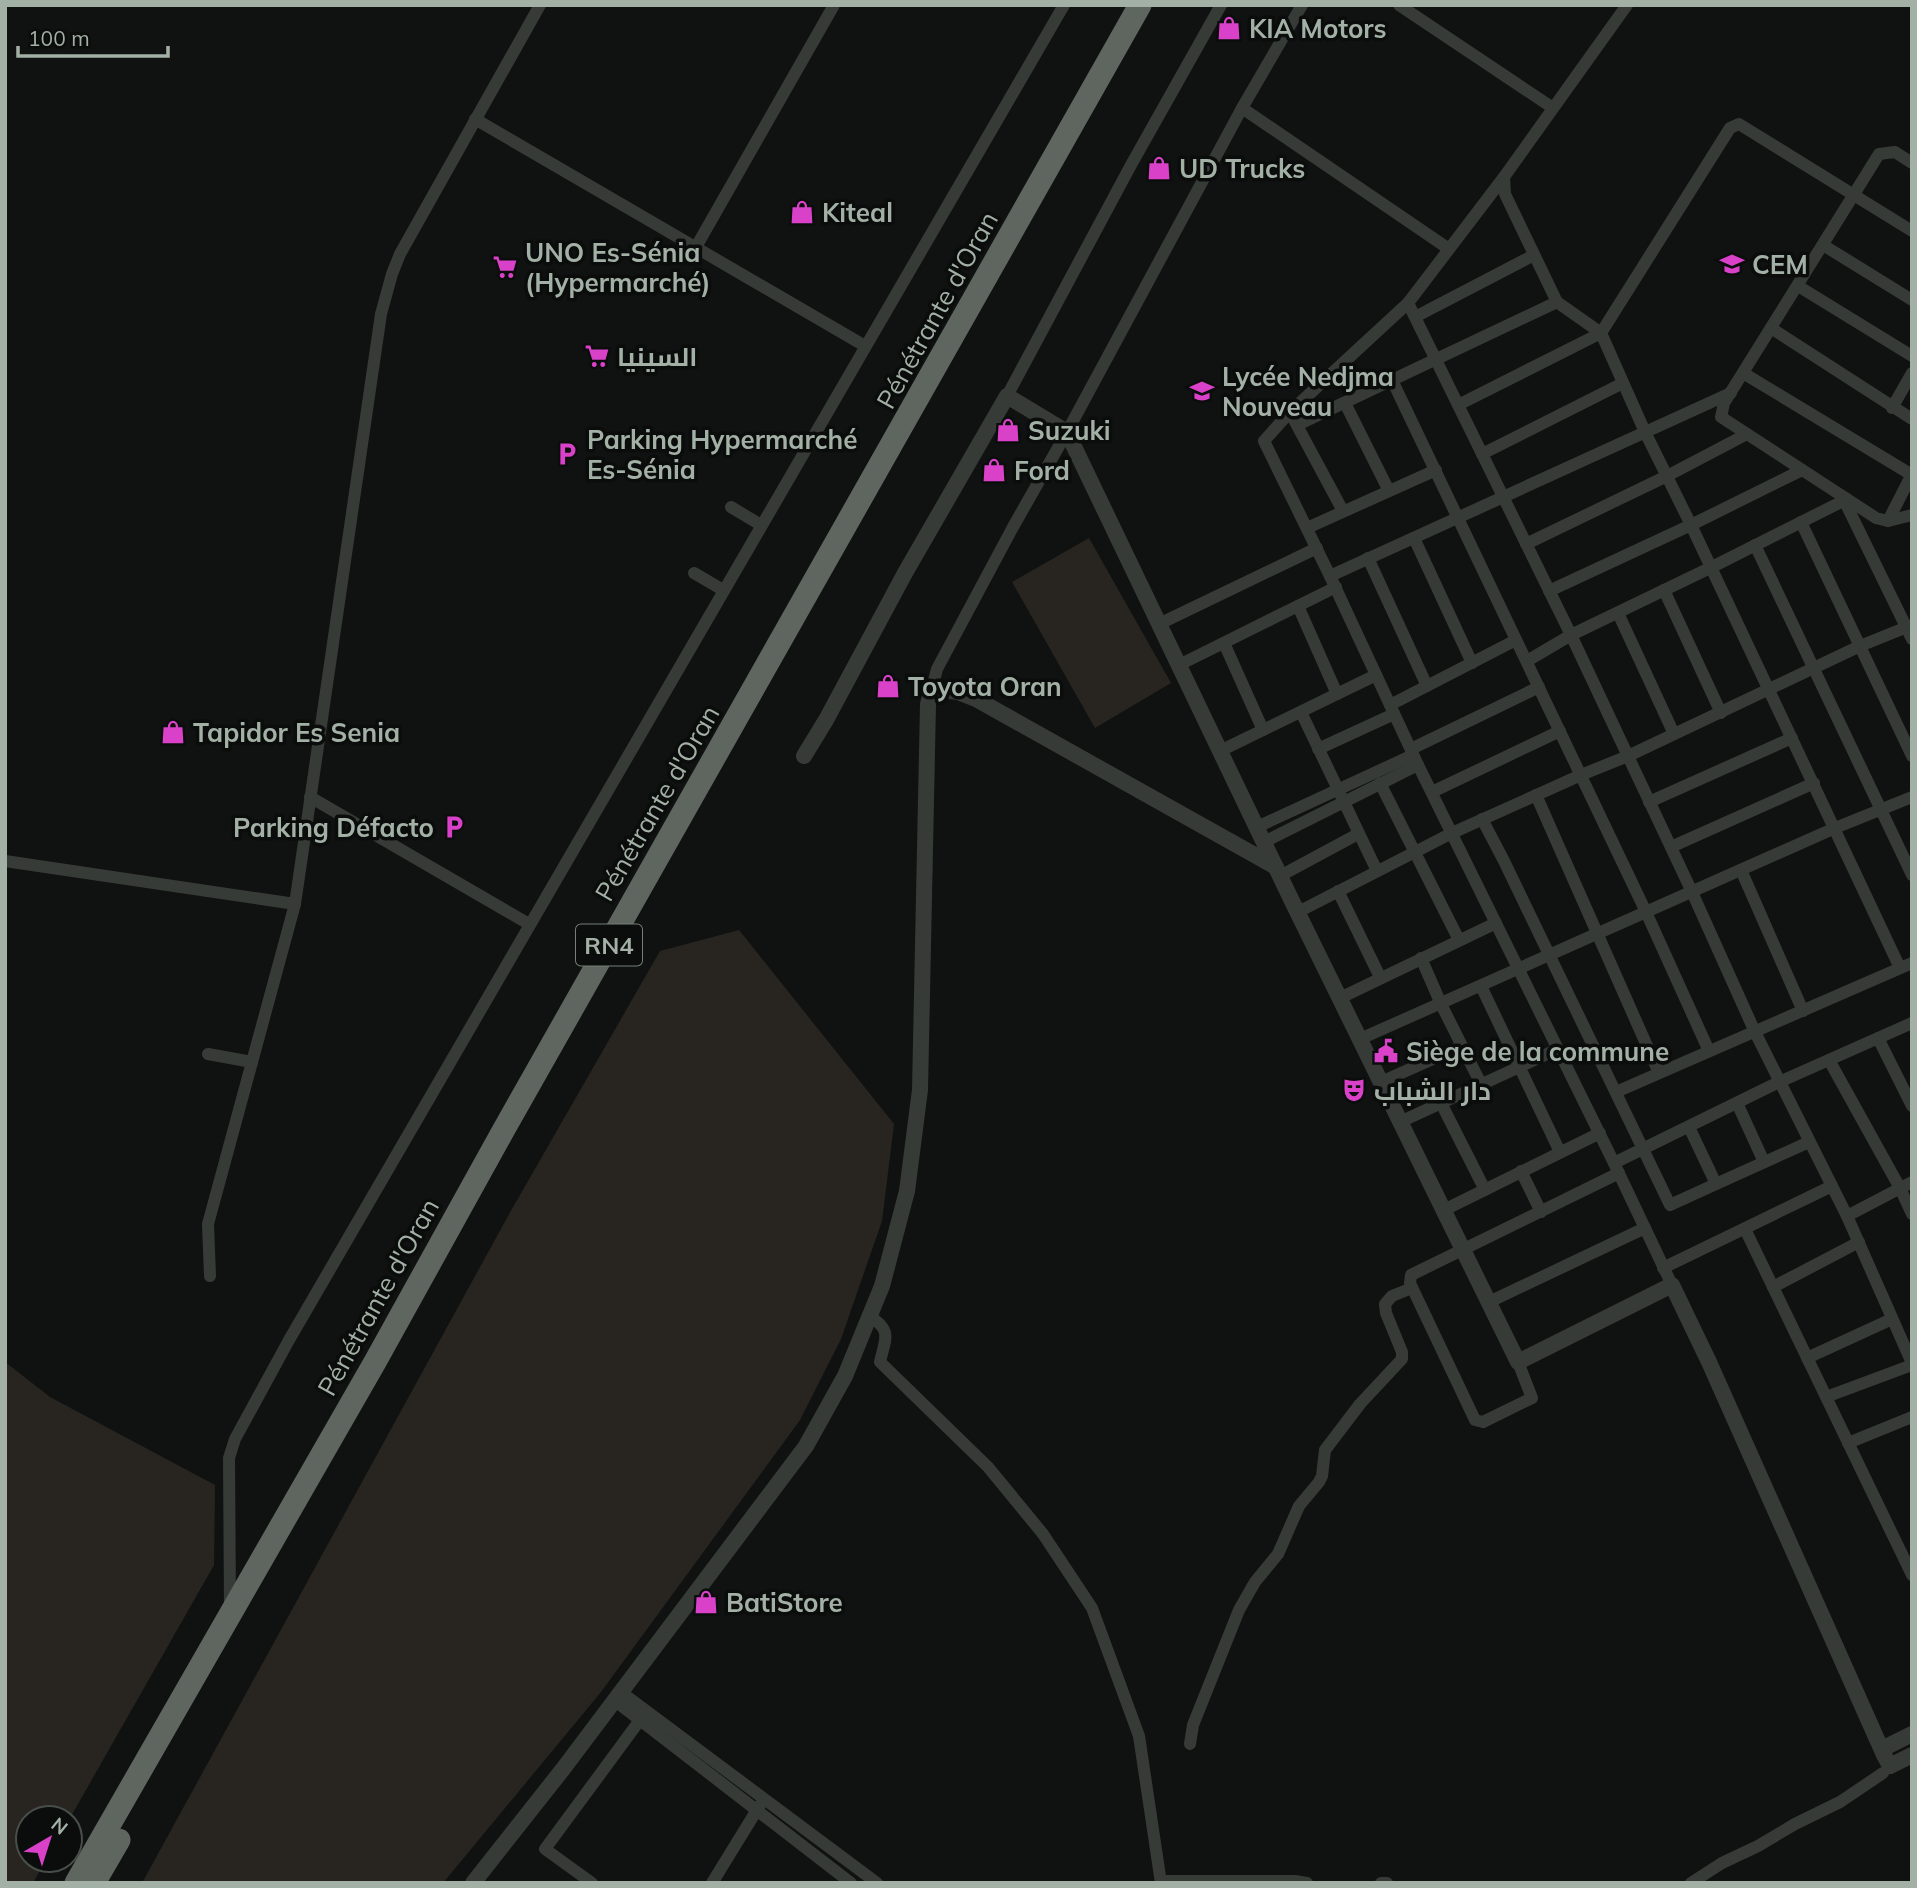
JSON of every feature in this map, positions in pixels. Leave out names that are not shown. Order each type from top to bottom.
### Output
[{"type":"highway","name":"Pénétrante d'Oran","points":[[76,1883],[375,1362],[1140,5]]},
{"type":"highway","name":"Pénétrante d'Oran","points":[[97,1883],[109,1857],[1158,5]]},
{"type":"street","points":[[210,1276],[208,1224],[295,904],[381,314],[400,254],[540,5]]},
{"type":"street","points":[[696,247],[834,5]]},
{"type":"street","points":[[230,1612],[229,1458],[235,1439],[289,1340],[529,924],[1064,5]]},
{"type":"street","points":[[804,756],[1007,396],[1131,165],[1221,5]]},
{"type":"street","points":[[473,1883],[806,1446],[845,1376],[882,1286],[907,1191],[920,1090],[928,704],[937,669],[1242,108],[1302,5]]},
{"type":"street","points":[[1399,5],[1553,108]]},
{"type":"street","points":[[1627,5],[1504,177],[1408,303],[1290,412],[1264,441],[1451,833],[1600,1133],[1709,1362],[1882,1749],[1887,1770]]},
{"type":"street","points":[[1242,108],[1449,249]]},
{"type":"street","points":[[475,119],[865,346]]},
{"type":"street","points":[[1458,405],[1601,333],[1730,128],[1740,124],[1912,231]]},
{"type":"street","points":[[1912,163],[1895,152],[1879,154],[1724,403],[1721,417],[1876,518],[1888,521],[1912,515]]},
{"type":"street","points":[[1504,177],[1505,194],[1556,302],[1601,333],[1645,432],[1835,828],[1906,966],[1616,1092]]},
{"type":"street","points":[[1823,245],[1912,300]]},
{"type":"street","points":[[1415,317],[1534,255]]},
{"type":"street","points":[[1798,286],[1912,356]]},
{"type":"street","points":[[1297,425],[1556,302]]},
{"type":"street","points":[[1408,303],[1571,635],[1779,1082],[1847,1216],[1912,1364],[1826,1397]]},
{"type":"street","points":[[1771,328],[1912,419]]},
{"type":"street","points":[[1743,373],[1912,475],[1888,521]]},
{"type":"street","points":[[1892,408],[1912,373]]},
{"type":"street","points":[[1392,380],[1646,912],[1709,1051]]},
{"type":"street","points":[[1482,453],[1623,383]]},
{"type":"street","points":[[1179,665],[1298,606],[1368,558],[1731,392]]},
{"type":"street","points":[[1007,396],[1067,432],[1278,872],[1400,1122],[1444,1210],[1464,1251],[1489,1302],[1518,1362],[1532,1398],[1483,1422],[1475,1420],[1412,1288],[1410,1279],[1415,1273],[1464,1251],[1541,1212],[1617,1168],[1643,1149],[1779,1082],[1912,1023]]},
{"type":"street","points":[[1345,403],[1389,491]]},
{"type":"street","points":[[1290,412],[1343,512]]},
{"type":"street","points":[[1526,544],[1667,476],[1746,434]]},
{"type":"street","points":[[1307,528],[1436,470]]},
{"type":"street","points":[[1549,591],[1802,470]]},
{"type":"street","points":[[1527,661],[1571,635],[1846,500]]},
{"type":"street","points":[[1298,912],[1451,833],[1628,756],[1860,646],[1910,630],[1846,500]]},
{"type":"street","points":[[731,507],[761,525]]},
{"type":"street","points":[[1801,522],[1912,756]]},
{"type":"street","points":[[1414,538],[1472,663]]},
{"type":"street","points":[[1755,545],[1912,875]]},
{"type":"street","points":[[1159,624],[1317,548]]},
{"type":"street","points":[[1368,558],[1427,686]]},
{"type":"street","points":[[694,573],[723,590]]},
{"type":"street","points":[[1664,590],[1721,713]]},
{"type":"street","points":[[1298,606],[1337,694]]},
{"type":"street","points":[[1618,612],[1674,734]]},
{"type":"street","points":[[1318,749],[1392,709],[1427,686],[1517,640]]},
{"type":"street","points":[[1224,643],[1263,730]]},
{"type":"street","points":[[1220,751],[1376,675]]},
{"type":"street","points":[[1260,834],[1339,796],[1539,687]]},
{"type":"street","points":[[932,689],[958,692],[976,699],[1278,872]]},
{"type":"street","points":[[1301,712],[1377,872]]},
{"type":"street","points":[[1432,792],[1560,731]]},
{"type":"street","points":[[1649,802],[1793,738]]},
{"type":"street","points":[[1339,796],[1380,783],[1414,756]]},
{"type":"street","points":[[1380,783],[1459,940]]},
{"type":"street","points":[[1671,847],[1814,783]]},
{"type":"street","points":[[1536,795],[1658,1073]]},
{"type":"street","points":[[310,797],[529,924]]},
{"type":"street","points":[[1360,1039],[1835,828],[1912,797]]},
{"type":"street","points":[[1482,819],[1670,1205],[1809,1142]]},
{"type":"street","points":[[1278,872],[1358,834]]},
{"type":"street","points":[[5,861],[295,904]]},
{"type":"street","points":[[1741,870],[1803,1011]]},
{"type":"street","points":[[1338,891],[1380,977]]},
{"type":"street","points":[[1340,998],[1496,923]]},
{"type":"street","points":[[1421,958],[1481,1084]]},
{"type":"street","points":[[1481,986],[1560,1152]]},
{"type":"street","points":[[1878,1038],[1912,1106]]},
{"type":"street","points":[[1381,1082],[1462,1046]]},
{"type":"street","points":[[1400,1122],[1558,1049]]},
{"type":"street","points":[[208,1054],[252,1062]]},
{"type":"street","points":[[1829,1060],[1906,1185],[1912,1214]]},
{"type":"street","points":[[1441,1103],[1485,1190]]},
{"type":"street","points":[[1737,1103],[1764,1162]]},
{"type":"street","points":[[1689,1127],[1716,1184]]},
{"type":"street","points":[[1444,1210],[1600,1133]]},
{"type":"street","points":[[1521,1171],[1541,1212]]},
{"type":"street","points":[[1847,1216],[1906,1185]]},
{"type":"street","points":[[1663,1268],[1832,1186]]},
{"type":"street","points":[[1489,1302],[1645,1228]]},
{"type":"street","points":[[1745,1228],[1912,1575]]},
{"type":"street","points":[[1773,1287],[1859,1242]]},
{"type":"street","points":[[1518,1362],[1672,1286]]},
{"type":"street","points":[[1190,1744],[1193,1725],[1239,1610],[1255,1581],[1278,1554],[1299,1506],[1319,1482],[1325,1450],[1360,1404],[1401,1362],[1402,1352],[1385,1304],[1391,1296],[1412,1288]]},
{"type":"street","points":[[869,1316],[881,1323],[886,1334],[880,1362],[988,1467],[1042,1534],[1092,1608],[1139,1736],[1161,1882],[1307,1883]]},
{"type":"street","points":[[1808,1358],[1892,1318]]},
{"type":"street","points":[[1848,1443],[1912,1417]]},
{"type":"street","points":[[618,1696],[640,1720],[851,1883]]},
{"type":"street","points":[[618,1696],[877,1883]]},
{"type":"street","points":[[592,1883],[545,1849],[640,1720]]},
{"type":"street","points":[[1882,1749],[1912,1734]]},
{"type":"street","points":[[1691,1883],[1722,1863],[1840,1802],[1912,1755]]},
{"type":"street","points":[[712,1883],[764,1799]]},
{"type":"street","points":[[1381,1883],[1387,1883]]},
{"type":"shaded area","points":[[1089,538],[1171,683],[1095,728],[1012,582]]},
{"type":"shaded area","points":[[739,930],[894,1124],[882,1221],[841,1339],[800,1420],[601,1692],[443,1883],[142,1883],[508,1216],[660,951]]},
{"type":"shaded area","points":[[5,1362],[50,1397],[215,1485],[214,1565],[78,1804],[14,1804],[14,1874],[38,1874],[33,1883],[5,1883]]},
{"type":"place","name":"KIA Motors","points":[[1229,28]]},
{"type":"place","name":"UD Trucks","points":[[1159,168]]},
{"type":"place","name":"Kiteal","points":[[802,212]]},
{"type":"place","name":"CEM","points":[[1732,264]]},
{"type":"place","name":"UNO Es-Sénia (Hypermarché)","points":[[505,267]]},
{"type":"place","name":"السينيا","points":[[597,356]]},
{"type":"place","name":"Lycée Nedjma Nouveau","points":[[1202,391]]},
{"type":"place","name":"Suzuki","points":[[1008,430]]},
{"type":"place","name":"Parking Hypermarché Es-Sénia","points":[[567,454]]},
{"type":"place","name":"Ford","points":[[994,470]]},
{"type":"place","name":"Toyota Oran","points":[[888,686]]},
{"type":"place","name":"Tapidor Es Senia","points":[[173,732]]},
{"type":"place","name":"Parking Défacto","points":[[454,827]]},
{"type":"place","name":"Siège de la commune","points":[[1386,1051]]},
{"type":"place","name":"دار الشباب","points":[[1354,1090]]},
{"type":"place","name":"BatiStore","points":[[706,1602]]}]
